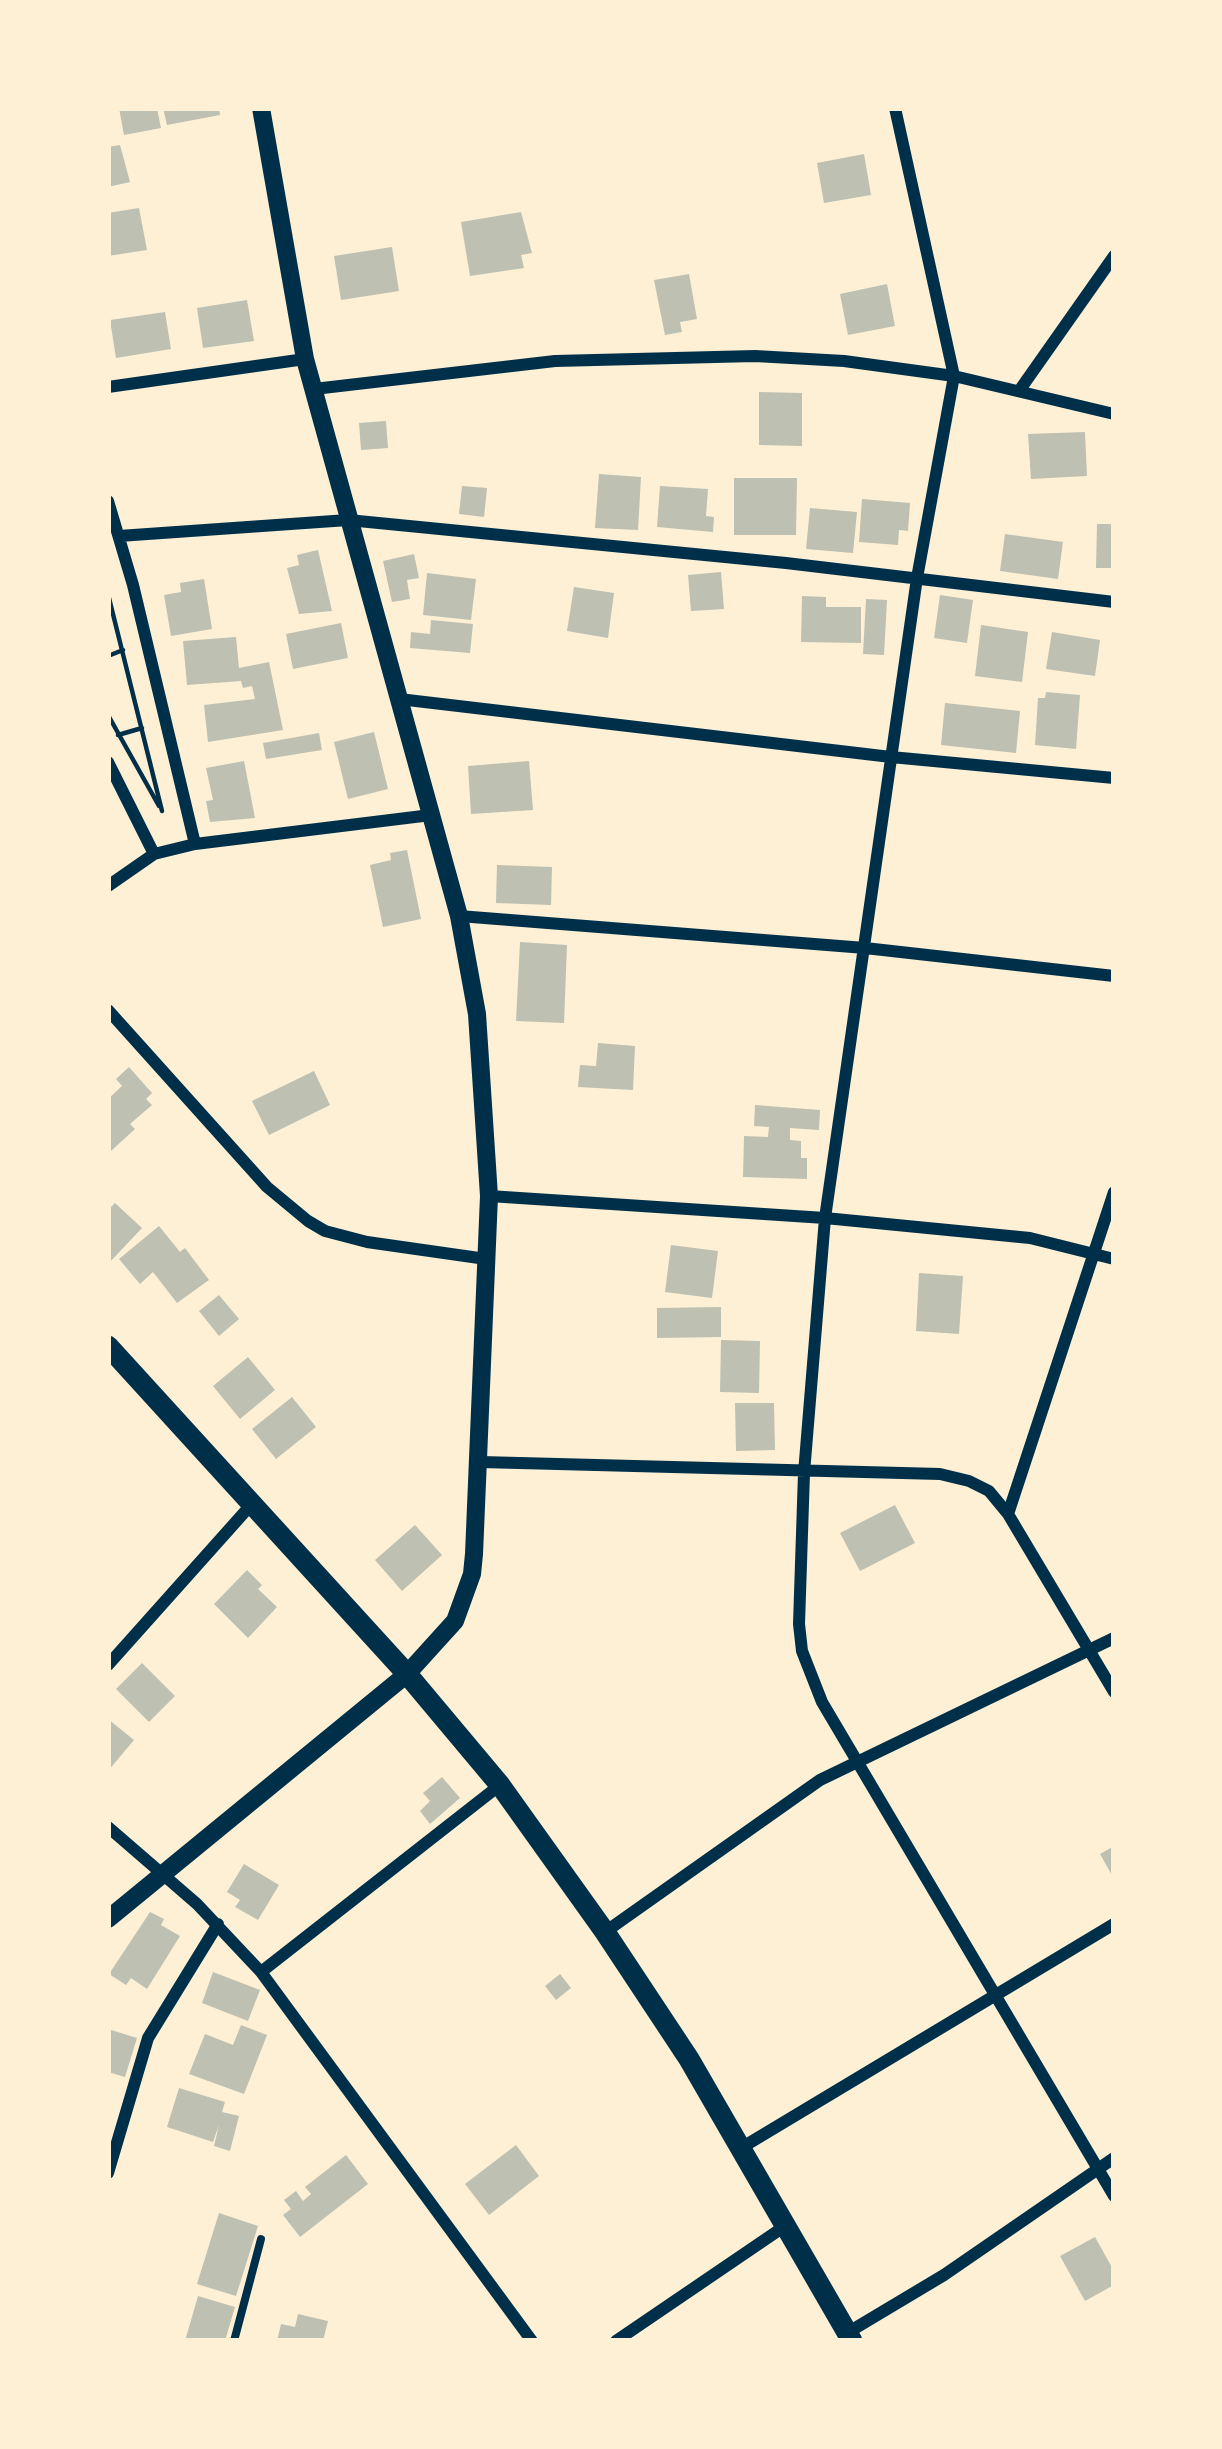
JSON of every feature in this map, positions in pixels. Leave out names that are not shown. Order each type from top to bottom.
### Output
[{"type":"main road","points":[[108,1346],[407,1674],[500,1785],[689,2059],[849,2337]]},
{"type":"street","points":[[108,1919],[407,1674],[442,1640],[472,1574],[481,1462],[489,1196],[477,1014],[459,916],[305,359],[261,108]]},
{"type":"street","points":[[895,108],[954,376],[917,578],[825,1218],[804,1473],[799,1624],[802,1651],[822,1702],[1114,2196]]},
{"type":"street","points":[[1019,391],[1114,256]]},
{"type":"street","points":[[314,388],[555,362],[678,356],[844,362],[954,376],[1114,414]]},
{"type":"street","points":[[108,387],[305,359]]},
{"type":"street","points":[[108,501],[195,844]]},
{"type":"street","points":[[119,536],[348,520],[1114,602]]},
{"type":"street","points":[[399,699],[891,757],[1114,778]]},
{"type":"street","points":[[108,762],[154,854]]},
{"type":"street","points":[[108,886],[154,854],[195,844],[431,815]]},
{"type":"street","points":[[459,916],[866,948],[1114,976]]},
{"type":"street","points":[[108,1010],[267,1187],[308,1221],[325,1231],[367,1242],[486,1259]]},
{"type":"street","points":[[1008,1514],[1114,1192]]},
{"type":"street","points":[[489,1196],[825,1218],[1030,1238],[1114,1259]]},
{"type":"street","points":[[481,1462],[940,1474],[969,1481],[989,1491],[1008,1514],[1114,1692]]},
{"type":"street","points":[[108,1665],[250,1506]]},
{"type":"street","points":[[605,1932],[801,1792],[857,1759],[1114,1638]]},
{"type":"street","points":[[261,1972],[500,1785]]},
{"type":"street","points":[[108,1827],[218,1924],[261,1972],[532,2341]]},
{"type":"street","points":[[108,2173],[148,2038],[218,1924]]},
{"type":"street","points":[[741,2148],[1114,1924]]},
{"type":"street","points":[[849,2337],[1114,2158]]},
{"type":"street","points":[[616,2341],[785,2226]]},
{"type":"lane","points":[[234,2341],[261,2239]]},
{"type":"path","points":[[108,594],[162,811],[108,715]]},
{"type":"path","points":[[108,656],[123,650]]},
{"type":"path","points":[[118,735],[144,728]]},
{"type":"building","points":[[119,108],[157,108],[161,128],[124,135]]},
{"type":"building","points":[[163,108],[219,108],[220,115],[167,125]]},
{"type":"building","points":[[120,145],[130,182],[108,187],[108,147]]},
{"type":"building","points":[[864,154],[871,195],[824,203],[817,163]]},
{"type":"building","points":[[139,208],[147,250],[108,256],[108,213]]},
{"type":"building","points":[[521,212],[532,253],[521,255],[524,268],[470,276],[461,222]]},
{"type":"building","points":[[392,247],[399,291],[341,300],[334,256]]},
{"type":"building","points":[[689,274],[697,319],[680,322],[682,332],[665,335],[654,280]]},
{"type":"building","points":[[887,284],[895,326],[848,335],[840,294]]},
{"type":"building","points":[[247,300],[254,341],[203,348],[197,308]]},
{"type":"building","points":[[165,312],[171,349],[116,358],[110,320]]},
{"type":"building","points":[[759,392],[802,393],[802,446],[759,445]]},
{"type":"building","points":[[386,421],[388,448],[361,450],[359,423]]},
{"type":"building","points":[[1085,432],[1087,476],[1031,479],[1028,434]]},
{"type":"building","points":[[599,474],[641,477],[638,530],[595,528]]},
{"type":"building","points":[[734,478],[797,478],[796,535],[734,535]]},
{"type":"building","points":[[462,486],[487,488],[484,517],[459,514]]},
{"type":"building","points":[[660,486],[708,489],[706,516],[714,517],[713,532],[657,527]]},
{"type":"building","points":[[862,499],[910,503],[908,531],[899,530],[898,545],[859,542]]},
{"type":"building","points":[[810,508],[857,512],[853,553],[806,549]]},
{"type":"building","points":[[1097,524],[1114,524],[1114,568],[1096,568]]},
{"type":"building","points":[[1005,534],[1063,542],[1058,579],[1000,571]]},
{"type":"building","points":[[318,550],[332,611],[299,614],[287,568],[299,565],[297,555]]},
{"type":"building","points":[[414,554],[419,578],[407,580],[410,599],[392,602],[383,561]]},
{"type":"building","points":[[721,572],[724,609],[691,611],[688,575]]},
{"type":"building","points":[[427,573],[476,579],[471,620],[423,615]]},
{"type":"building","points":[[204,579],[212,629],[171,636],[164,595],[181,592],[180,583]]},
{"type":"building","points":[[574,587],[614,593],[608,638],[567,631]]},
{"type":"building","points":[[940,595],[973,600],[967,643],[934,638]]},
{"type":"building","points":[[802,596],[826,597],[826,607],[861,607],[861,643],[801,642]]},
{"type":"building","points":[[866,599],[887,600],[884,655],[863,654]]},
{"type":"building","points":[[431,620],[473,624],[470,653],[410,648],[411,632],[430,634]]},
{"type":"building","points":[[341,623],[348,658],[293,669],[286,634]]},
{"type":"building","points":[[981,625],[1028,632],[1022,682],[975,676]]},
{"type":"building","points":[[1052,632],[1100,640],[1095,676],[1046,669]]},
{"type":"building","points":[[236,637],[239,668],[269,662],[283,730],[208,742],[204,705],[255,699],[252,686],[243,688],[241,681],[187,685],[183,641]]},
{"type":"building","points":[[1046,692],[1080,695],[1076,749],[1035,745],[1038,698],[1045,698]]},
{"type":"building","points":[[945,703],[1020,711],[1016,753],[941,745]]},
{"type":"building","points":[[374,732],[388,789],[348,799],[334,742]]},
{"type":"building","points":[[319,733],[322,750],[266,759],[263,743]]},
{"type":"building","points":[[244,761],[255,818],[210,822],[206,801],[213,800],[206,768]]},
{"type":"building","points":[[529,761],[533,810],[471,814],[468,766]]},
{"type":"building","points":[[407,850],[421,919],[383,927],[370,865],[391,860],[390,853]]},
{"type":"building","points":[[497,865],[552,867],[551,905],[496,903]]},
{"type":"building","points":[[520,942],[567,945],[564,1023],[516,1021]]},
{"type":"building","points":[[598,1043],[635,1046],[633,1090],[578,1087],[580,1065],[596,1066]]},
{"type":"building","points":[[129,1067],[152,1093],[146,1099],[152,1105],[130,1124],[135,1129],[111,1151],[108,1099],[122,1086],[116,1079]]},
{"type":"building","points":[[314,1071],[330,1105],[269,1135],[252,1101]]},
{"type":"building","points":[[755,1105],[820,1110],[819,1130],[790,1128],[790,1140],[801,1141],[801,1158],[807,1158],[807,1179],[743,1177],[744,1136],[768,1137],[769,1127],[754,1126]]},
{"type":"building","points":[[115,1203],[142,1228],[108,1264],[108,1210]]},
{"type":"building","points":[[159,1226],[180,1252],[185,1248],[209,1280],[177,1303],[153,1272],[140,1284],[119,1259]]},
{"type":"building","points":[[671,1245],[718,1251],[712,1298],[665,1292]]},
{"type":"building","points":[[919,1273],[963,1276],[959,1334],[916,1331]]},
{"type":"building","points":[[219,1295],[239,1319],[219,1336],[199,1311]]},
{"type":"building","points":[[721,1307],[721,1337],[657,1338],[657,1308]]},
{"type":"building","points":[[721,1340],[760,1341],[759,1393],[720,1392]]},
{"type":"building","points":[[248,1357],[275,1390],[240,1419],[213,1386]]},
{"type":"building","points":[[292,1397],[316,1427],[276,1459],[252,1429]]},
{"type":"building","points":[[735,1403],[774,1403],[775,1450],[736,1451]]},
{"type":"building","points":[[895,1505],[915,1543],[860,1571],[840,1533]]},
{"type":"building","points":[[415,1525],[442,1555],[402,1591],[375,1560]]},
{"type":"building","points":[[247,1570],[277,1607],[248,1638],[214,1604]]},
{"type":"building","points":[[142,1663],[175,1696],[149,1722],[116,1689]]},
{"type":"building","points":[[108,1719],[134,1740],[108,1771]]},
{"type":"building","points":[[442,1777],[460,1798],[430,1824],[420,1811],[430,1801],[423,1793]]},
{"type":"building","points":[[1114,1846],[1114,1879],[1100,1854]]},
{"type":"building","points":[[244,1864],[279,1885],[258,1920],[235,1907],[240,1900],[227,1892]]},
{"type":"building","points":[[150,1912],[180,1936],[147,1989],[131,1978],[126,1985],[109,1974]]},
{"type":"building","points":[[213,1972],[260,1990],[248,2021],[202,2003]]},
{"type":"building","points":[[560,1974],[571,1988],[556,2000],[545,1986]]},
{"type":"building","points":[[241,2025],[267,2035],[244,2094],[189,2074],[205,2034],[233,2045]]},
{"type":"building","points":[[108,2029],[137,2038],[125,2077],[108,2072]]},
{"type":"building","points":[[179,2088],[225,2102],[222,2112],[239,2116],[230,2151],[214,2146],[219,2125],[213,2142],[167,2127]]},
{"type":"building","points":[[516,2145],[539,2176],[489,2215],[465,2184]]},
{"type":"building","points":[[346,2155],[368,2184],[300,2237],[283,2215],[291,2209],[284,2200],[296,2191],[303,2201],[311,2194],[305,2187]]},
{"type":"building","points":[[219,2213],[258,2226],[236,2296],[197,2284]]},
{"type":"building","points":[[1095,2237],[1114,2271],[1114,2285],[1085,2301],[1060,2256]]},
{"type":"building","points":[[198,2296],[235,2307],[225,2341],[185,2341]]},
{"type":"building","points":[[298,2314],[328,2321],[323,2341],[277,2341],[281,2324],[295,2327]]}]
